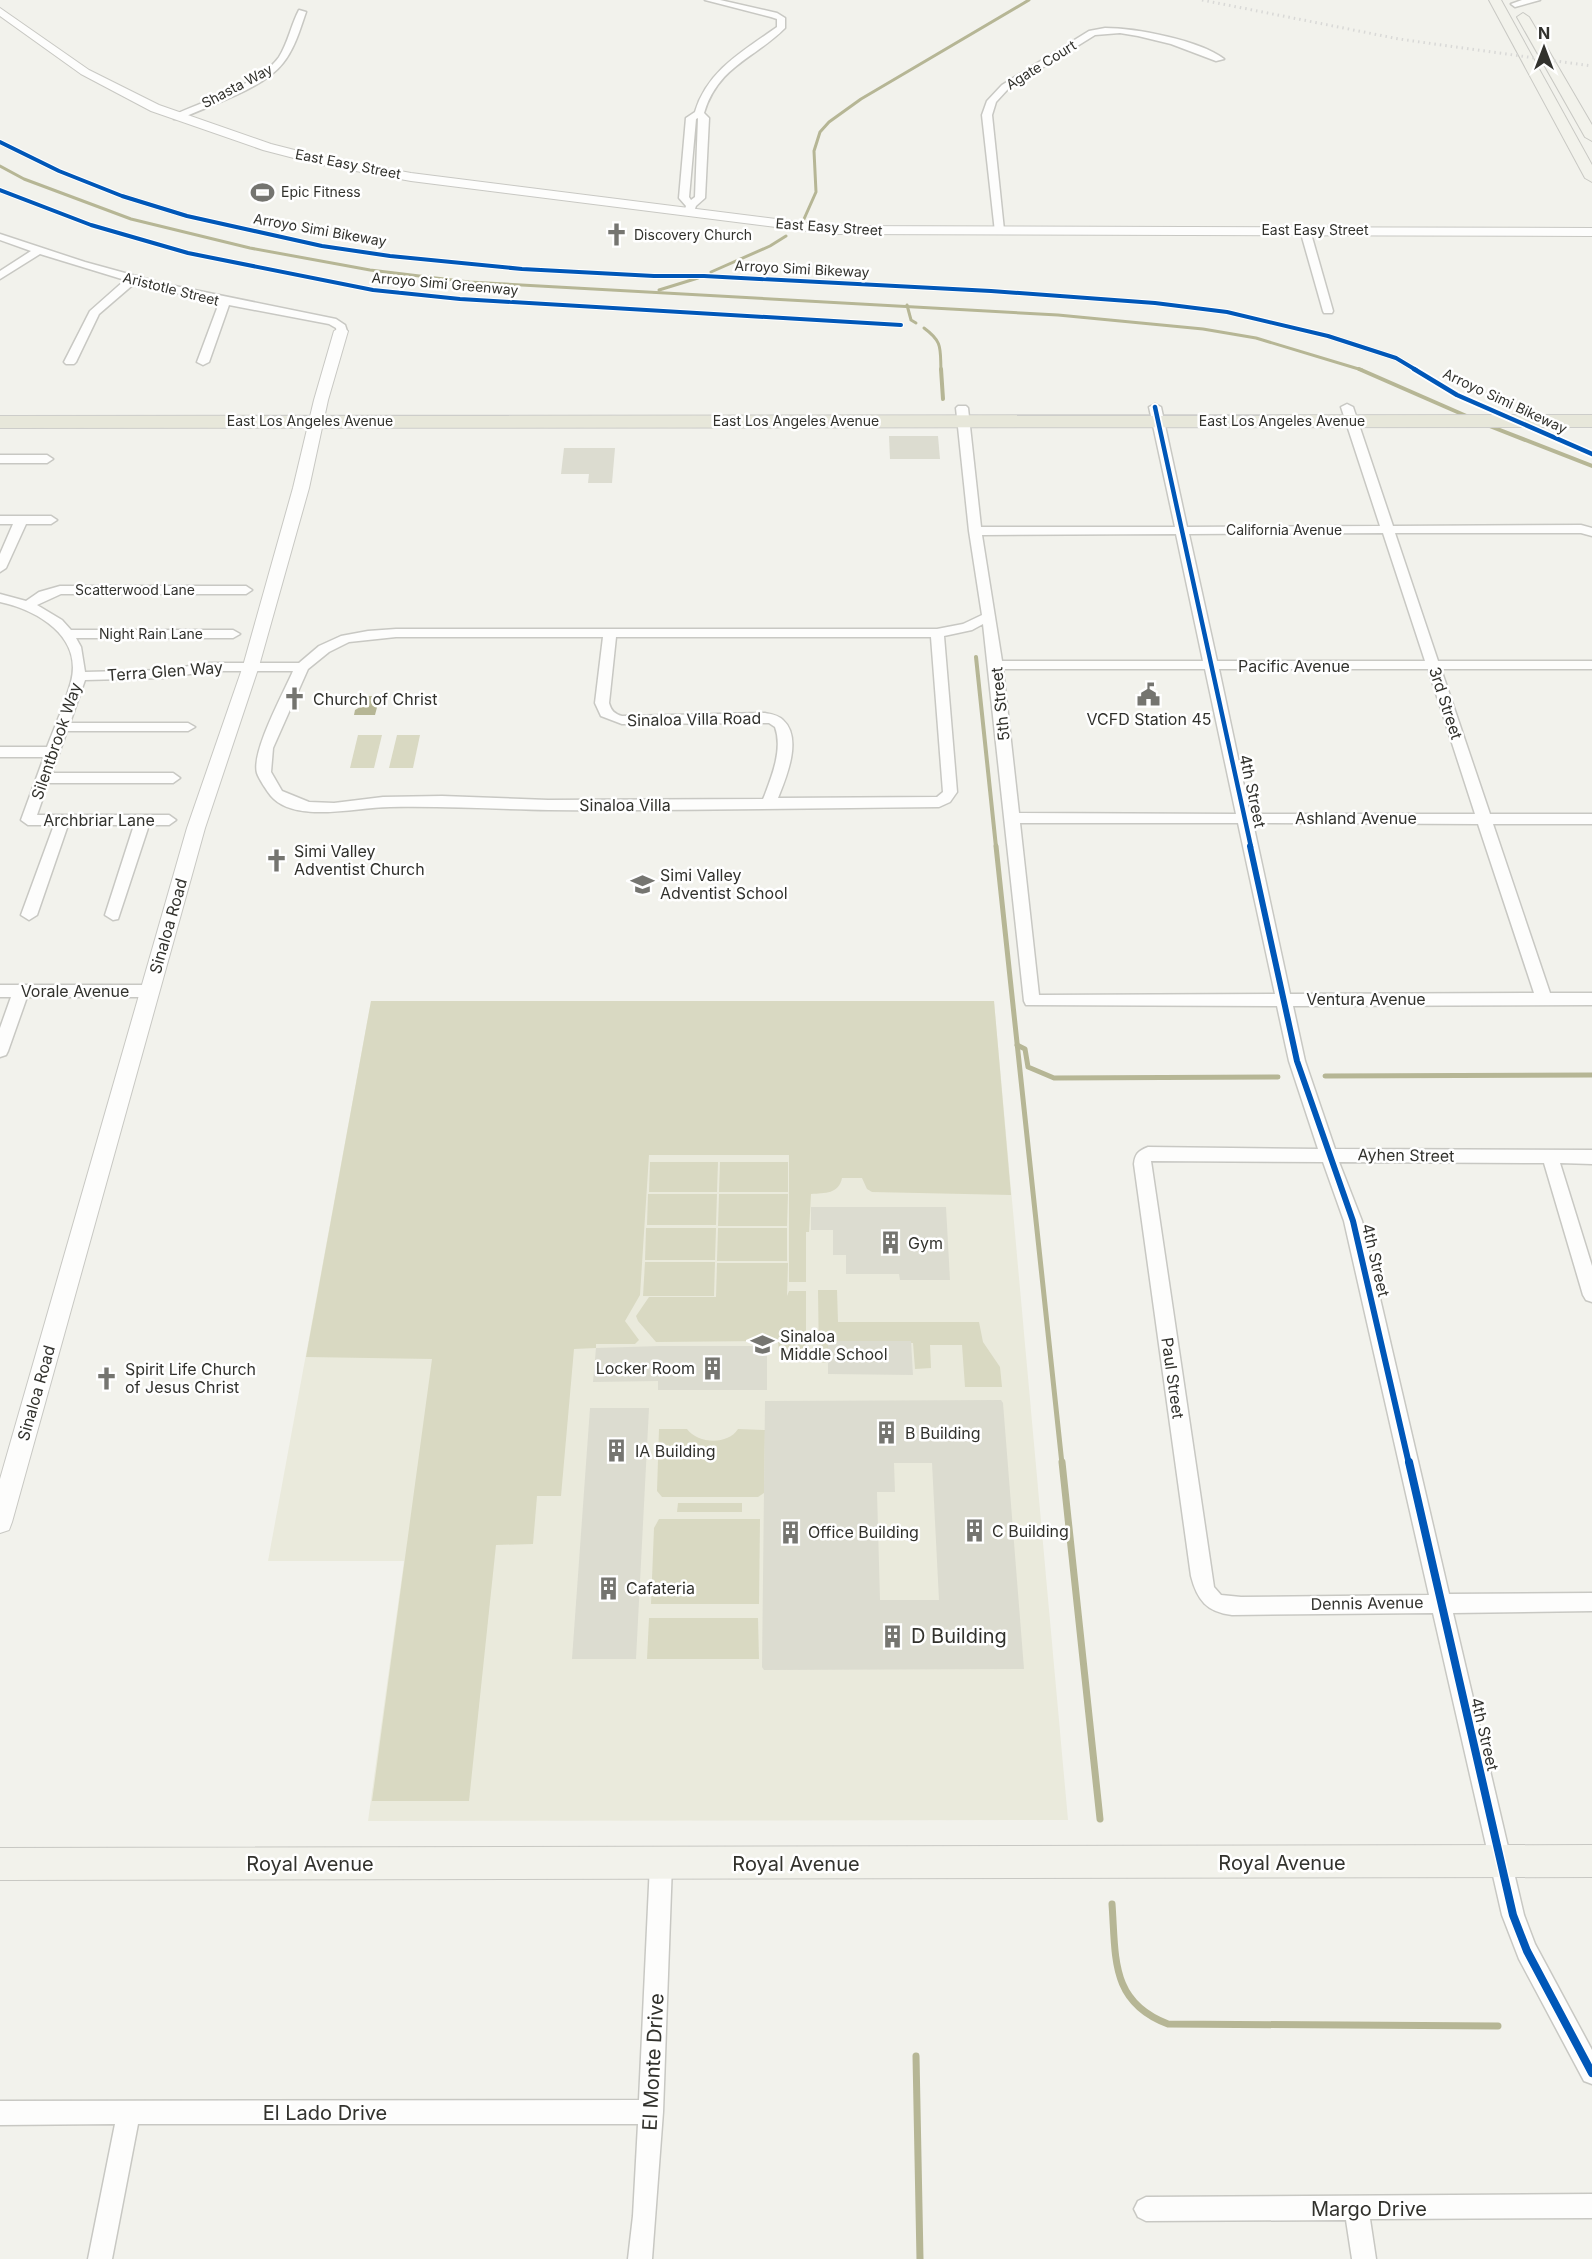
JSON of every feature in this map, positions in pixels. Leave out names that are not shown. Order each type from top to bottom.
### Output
[{"type":"main road","points":[[1592,137],[1514,2],[1497,4],[1592,178]]},
{"type":"main road","name":"East Los Angeles Avenue","points":[[1350,414],[1396,407],[1560,414],[1592,421]]},
{"type":"main road","name":"East Los Angeles Avenue","points":[[0,408],[318,414],[1350,414],[1427,422],[1560,414],[1592,407]]},
{"type":"main road","name":"East Los Angeles Avenue","points":[[0,422],[318,414]]},
{"type":"main road","name":"Royal Avenue","points":[[0,1864],[1592,1861]]},
{"type":"street","points":[[699,114],[704,118],[700,198],[690,208],[684,198],[691,118],[699,114],[705,93],[713,81],[781,28],[782,23],[781,18],[774,15],[709,0]]},
{"type":"street","points":[[1514,2],[1536,0]]},
{"type":"street","name":"East Easy Street","points":[[0,10],[85,72],[129,96],[177,117],[267,147],[362,169],[690,208],[832,230],[1592,232]]},
{"type":"street","name":"Shasta Way","points":[[177,117],[261,76],[276,65],[287,50],[302,12]]},
{"type":"street","name":"Agate Court","points":[[999,230],[987,115],[992,101],[1005,87],[1092,33],[1103,30],[1123,30],[1194,47],[1219,59]]},
{"type":"street","points":[[688,147],[704,147]]},
{"type":"street","points":[[1305,230],[1328,311]]},
{"type":"street","name":"Aristotle Street","points":[[0,237],[132,280],[225,302],[332,321],[340,327],[341,331]]},
{"type":"street","points":[[0,276],[38,251]]},
{"type":"street","points":[[70,362],[94,313],[108,298],[132,280]]},
{"type":"street","points":[[203,362],[225,302]]},
{"type":"street","name":"Sinaloa Road","points":[[0,1521],[196,828],[254,667],[341,331]]},
{"type":"street","name":"4th Street","points":[[1156,414],[1297,1061],[1353,1221],[1513,1915],[1527,1951],[1592,2073]]},
{"type":"street","name":"3rd Street","points":[[1350,414],[1544,999]]},
{"type":"street","name":"5th Street","points":[[963,415],[975,531],[996,665],[1032,1001]]},
{"type":"street","points":[[0,459],[47,459]]},
{"type":"street","points":[[0,520],[51,520]]},
{"type":"street","points":[[0,568],[21,520]]},
{"type":"street","name":"California Avenue","points":[[975,531],[1581,529],[1592,532]]},
{"type":"street","name":"Scatterwood Lane","points":[[28,605],[44,595],[60,590],[246,590]]},
{"type":"street","name":"Silentbrook Way","points":[[0,598],[28,605],[56,621],[69,634],[80,660],[79,676],[28,820]]},
{"type":"street","name":"Sinaloa Villa","points":[[937,633],[950,792],[945,799],[939,802],[548,805],[442,801],[383,802],[334,808],[308,807],[289,801],[277,794],[264,772],[266,748],[302,667],[330,645],[354,635],[396,633],[937,633],[967,627],[987,617]]},
{"type":"street","name":"Sinaloa Villa Road","points":[[610,633],[602,703],[610,718],[622,720],[765,717],[777,720],[783,728],[785,737],[776,788],[768,804]]},
{"type":"street","name":"Night Rain Lane","points":[[69,634],[233,634]]},
{"type":"street","name":"Pacific Avenue","points":[[996,665],[1592,665]]},
{"type":"street","name":"Terra Glen Way","points":[[79,676],[163,674],[210,667],[254,667]]},
{"type":"street","points":[[254,667],[302,667]]},
{"type":"street","points":[[62,727],[188,727]]},
{"type":"street","points":[[0,752],[53,752]]},
{"type":"street","points":[[43,778],[173,778]]},
{"type":"street","name":"Ashland Avenue","points":[[1012,818],[1592,819]]},
{"type":"street","name":"Archbriar Lane","points":[[28,820],[170,820]]},
{"type":"street","points":[[29,915],[63,820]]},
{"type":"street","points":[[113,915],[143,820]]},
{"type":"street","name":"Vorale Avenue","points":[[0,991],[150,991]]},
{"type":"street","points":[[0,1052],[21,991]]},
{"type":"street","name":"Ventura Avenue","points":[[1032,1001],[1592,999]]},
{"type":"street","name":"Ayhen Street","points":[[1148,1154],[1592,1156]]},
{"type":"street","name":"Paul Street","points":[[1148,1154],[1143,1157],[1142,1164],[1201,1576],[1204,1592],[1214,1602]]},
{"type":"street","points":[[1550,1157],[1592,1295]]},
{"type":"street","name":"Dennis Avenue","points":[[1214,1602],[1241,1606],[1592,1602]]},
{"type":"street","name":"El Monte Drive","points":[[640,2259],[651,2112],[661,1864]]},
{"type":"street","name":"El Lado Drive","points":[[0,2113],[651,2112]]},
{"type":"street","points":[[100,2259],[129,2113]]},
{"type":"street","name":"Margo Drive","points":[[1146,2209],[1592,2206]]},
{"type":"street","points":[[1356,2209],[1364,2259]]},
{"type":"shaded area","points":[[362,696],[380,696],[375,715],[354,715],[355,710],[360,707]]},
{"type":"shaded area","points":[[358,735],[382,735],[374,768],[350,768]]},
{"type":"shaded area","points":[[397,735],[420,735],[413,768],[389,768]]},
{"type":"shaded area","points":[[371,1001],[994,1001],[1068,1820],[368,1821],[404,1561],[268,1561]]},
{"type":"shaded area","points":[[371,1001],[994,1001],[1011,1195],[872,1192],[867,1189],[862,1178],[842,1178],[835,1190],[811,1194],[809,1232],[806,1232],[806,1282],[789,1282],[789,1155],[649,1155],[640,1295],[625,1321],[639,1340],[635,1344],[596,1344],[596,1348],[574,1349],[561,1496],[537,1496],[533,1544],[496,1545],[469,1801],[372,1801],[432,1359],[306,1357]]},
{"type":"shaded area","points":[[650,1162],[718,1162],[717,1192],[649,1192]]},
{"type":"shaded area","points":[[720,1162],[788,1162],[788,1192],[719,1192]]},
{"type":"shaded area","points":[[648,1194],[717,1194],[716,1225],[647,1225]]},
{"type":"shaded area","points":[[719,1194],[788,1194],[787,1226],[718,1226]]},
{"type":"shaded area","points":[[646,1228],[716,1228],[715,1260],[645,1260]]},
{"type":"shaded area","points":[[718,1228],[787,1228],[787,1261],[717,1261]]},
{"type":"shaded area","points":[[645,1262],[715,1262],[714,1296],[643,1296]]},
{"type":"shaded area","points":[[717,1263],[788,1263],[787,1296],[789,1291],[806,1291],[806,1351],[779,1351],[778,1341],[656,1342],[636,1316],[649,1297],[716,1297]]},
{"type":"shaded area","points":[[818,1290],[837,1290],[838,1322],[979,1322],[983,1342],[1000,1367],[1002,1387],[965,1387],[962,1345],[930,1345],[931,1368],[915,1369],[913,1343],[828,1341],[828,1363],[819,1362]]},
{"type":"shaded area","points":[[659,1429],[687,1429],[698,1438],[713,1441],[727,1438],[738,1429],[765,1430],[764,1493],[758,1497],[662,1497],[657,1491]]},
{"type":"shaded area","points":[[678,1503],[742,1503],[742,1512],[677,1512]]},
{"type":"shaded area","points":[[659,1519],[760,1519],[759,1604],[651,1604],[654,1528]]},
{"type":"shaded area","points":[[649,1618],[758,1618],[759,1659],[647,1659]]},
{"type":"building","points":[[889,436],[938,436],[940,459],[890,459]]},
{"type":"building","points":[[564,448],[615,448],[612,483],[588,483],[589,474],[561,474]]},
{"type":"building","name":"Gym","points":[[811,1207],[946,1207],[950,1280],[900,1280],[899,1274],[846,1274],[846,1255],[833,1255],[833,1230],[811,1230]]},
{"type":"building","points":[[828,1341],[911,1341],[913,1375],[828,1374]]},
{"type":"building","name":"Locker Room","points":[[767,1346],[767,1390],[658,1390],[658,1381],[593,1382],[596,1348]]},
{"type":"building","name":"Sinaloa Middle School","points":[[1001,1400],[1024,1669],[764,1670],[762,1667],[765,1401]],"holes":[[[894,1463],[932,1463],[939,1600],[880,1600],[877,1492],[895,1492]]]},
{"type":"building","points":[[590,1408],[649,1408],[636,1659],[572,1659]]},
{"type":"waterway","points":[[804,219],[816,192],[814,151],[820,132],[829,122],[861,99],[1029,0]]},
{"type":"waterway","points":[[0,166],[24,179],[131,219],[250,248],[370,270],[469,282],[907,307]]},
{"type":"waterway","points":[[711,272],[770,246],[786,236]]},
{"type":"waterway","points":[[659,290],[698,278]]},
{"type":"waterway","points":[[907,307],[1058,315],[1203,329],[1256,338],[1360,369]]},
{"type":"waterway","points":[[907,307],[911,320],[916,323]]},
{"type":"waterway","points":[[924,328],[935,337],[939,346],[941,369]]},
{"type":"waterway","points":[[941,369],[943,399]]},
{"type":"waterway","points":[[1360,369],[1471,418]]},
{"type":"waterway","points":[[1487,425],[1592,466]]},
{"type":"waterway","points":[[976,657],[996,847]]},
{"type":"waterway","points":[[996,846],[1017,1045]]},
{"type":"waterway","points":[[1017,1045],[1025,1049],[1028,1067],[1054,1078],[1278,1077]]},
{"type":"waterway","points":[[1017,1045],[1062,1464]]},
{"type":"waterway","points":[[1325,1076],[1592,1075]]},
{"type":"waterway","points":[[1062,1462],[1100,1819]]},
{"type":"waterway","points":[[1112,1904],[1116,1960],[1126,1991],[1135,2004],[1149,2015],[1168,2024],[1498,2026]]},
{"type":"waterway","points":[[916,2056],[920,2259]]},
{"type":"railway","points":[[1202,0],[1399,39],[1592,66]]},
{"type":"cycle path","name":"Arroyo Simi Bikeway","points":[[0,142],[59,171],[122,196],[187,216],[322,246],[390,256],[457,264],[555,271],[704,276],[991,291],[1155,303],[1227,312],[1328,336],[1396,358],[1457,395],[1592,454]]},
{"type":"cycle path","name":"Arroyo Simi Greenway","points":[[0,190],[91,225],[188,253],[373,290],[460,299],[901,325]]},
{"type":"cycle path","points":[[1155,407],[1297,1061],[1353,1221],[1513,1915],[1527,1951],[1592,2073]]},
{"type":"place","name":"Epic Fitness","points":[[263,192]]},
{"type":"place","name":"Discovery Church","points":[[616,235]]},
{"type":"place","name":"VCFD Station 45","points":[[1149,694]]},
{"type":"place","name":"Church of Christ","points":[[295,699]]},
{"type":"place","name":"Simi Valley Adventist Church","points":[[276,860]]},
{"type":"place","name":"Simi Valley Adventist School","points":[[642,884]]},
{"type":"place","name":"Gym","points":[[890,1243]]},
{"type":"place","name":"Sinaloa Middle School","points":[[762,1345]]},
{"type":"place","name":"Locker Room","points":[[713,1368]]},
{"type":"place","name":"Spirit Life Church of Jesus Christ","points":[[107,1378]]},
{"type":"place","name":"B Building","points":[[887,1433]]},
{"type":"place","name":"IA Building","points":[[617,1451]]},
{"type":"place","name":"C Building","points":[[974,1531]]},
{"type":"place","name":"Office Building","points":[[790,1532]]},
{"type":"place","name":"Cafateria","points":[[608,1588]]},
{"type":"place","name":"D Building","points":[[893,1636]]}]
